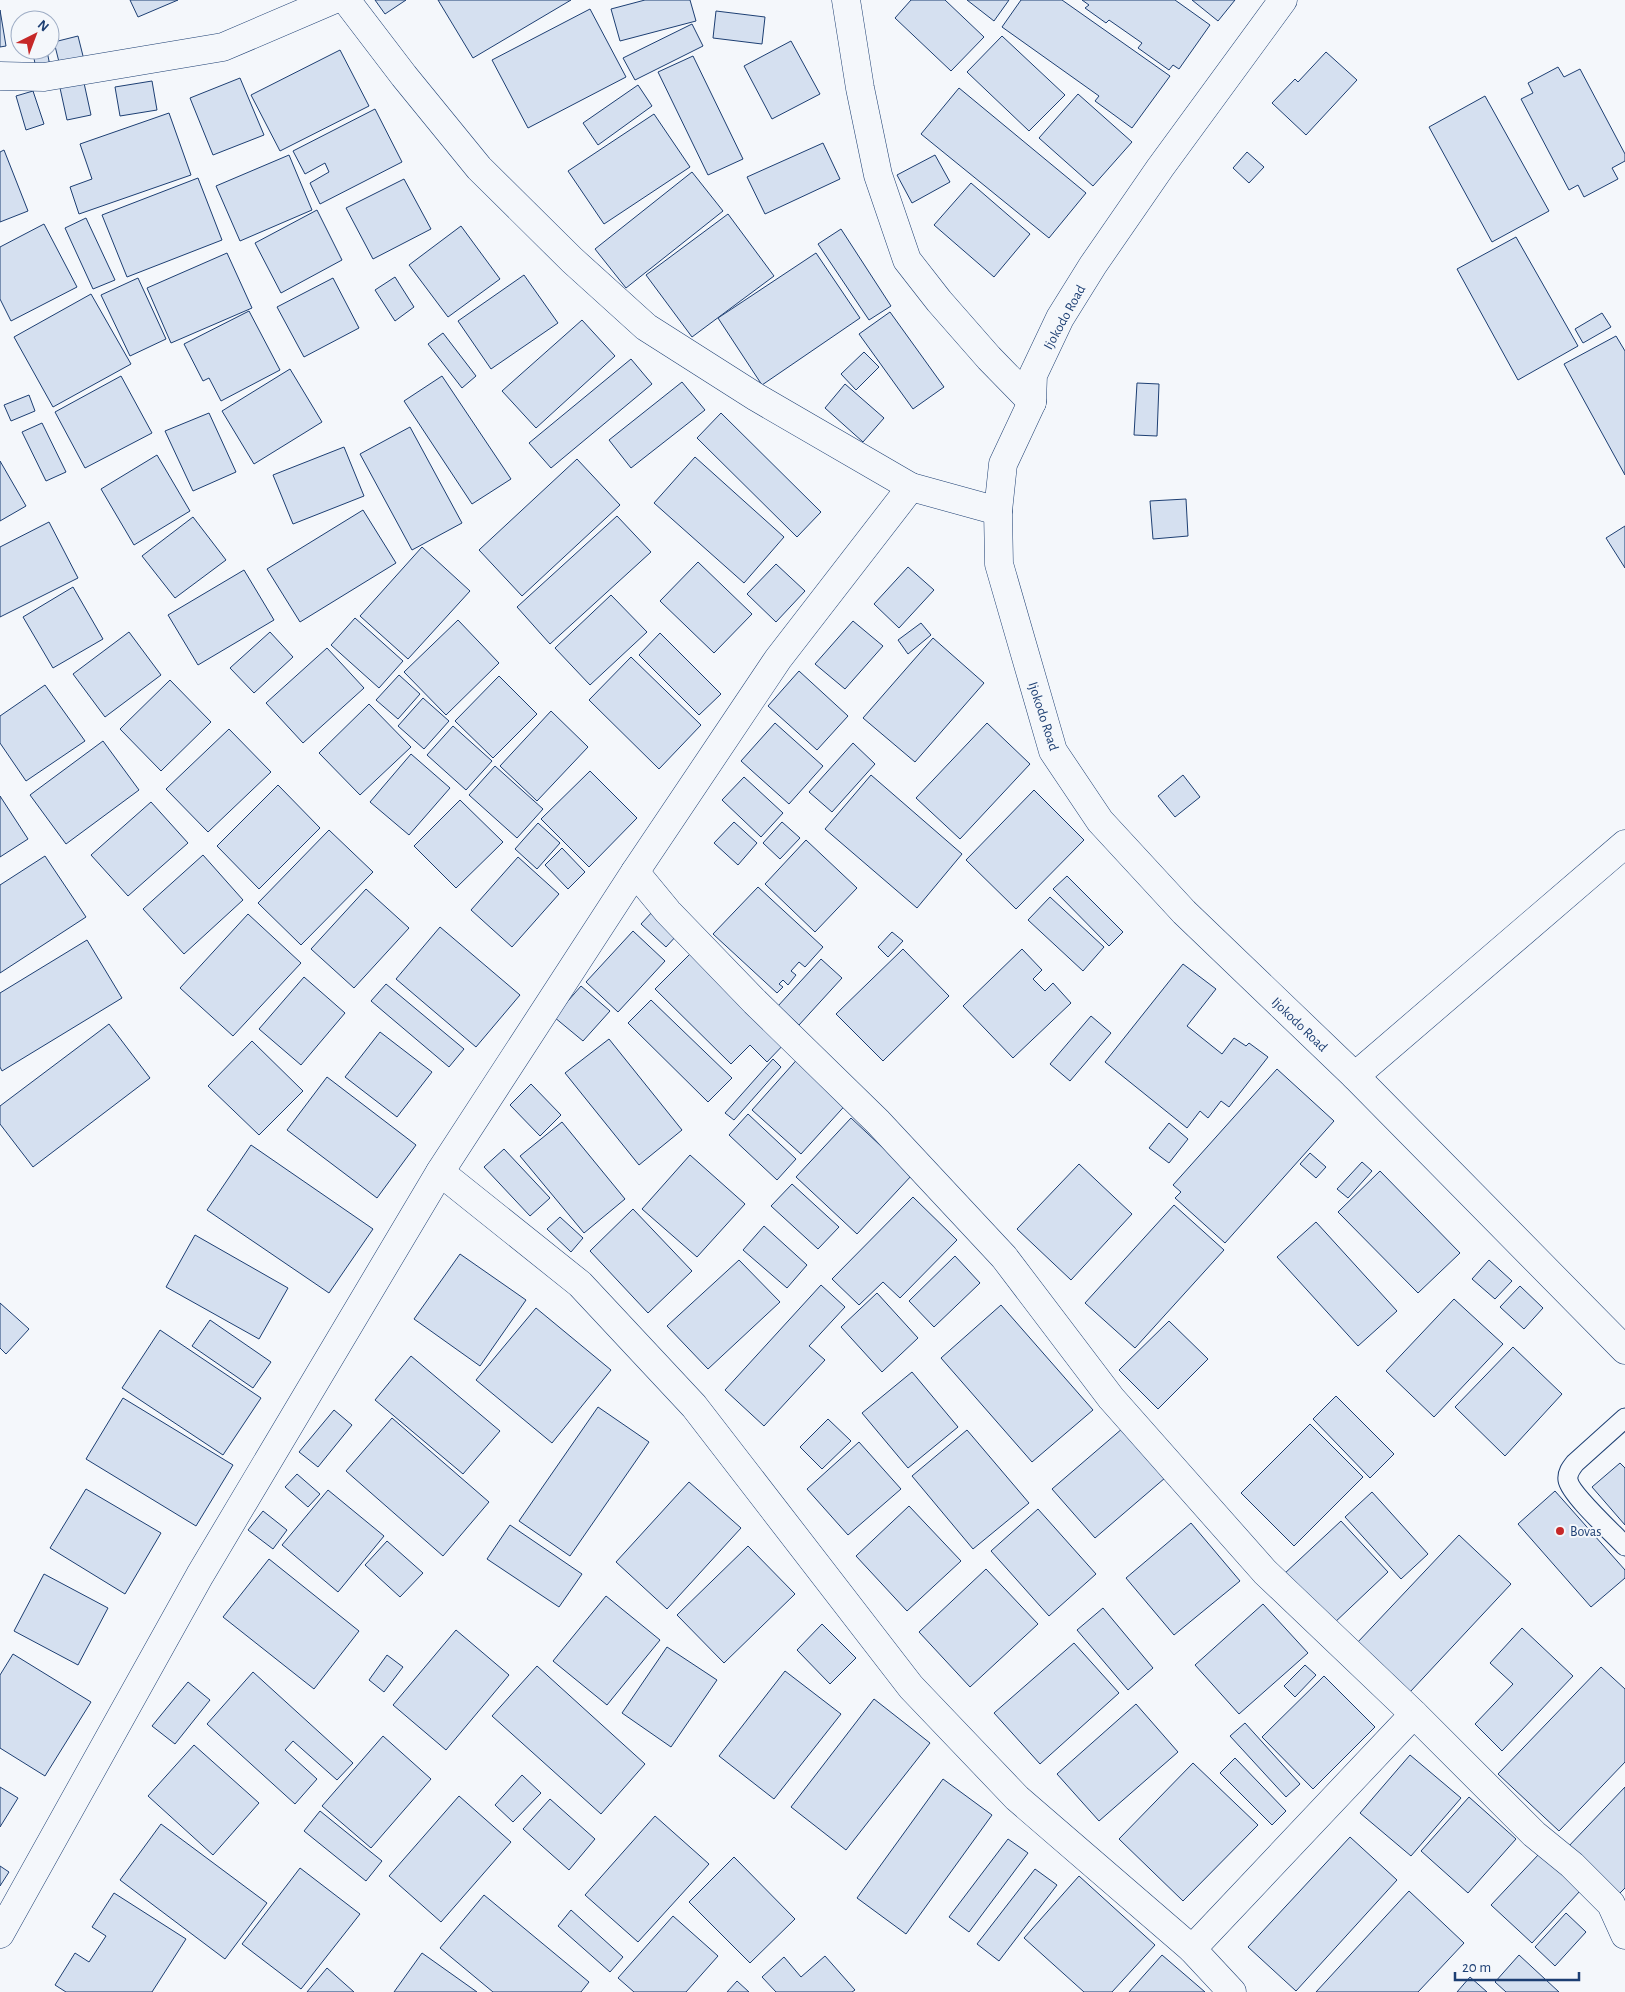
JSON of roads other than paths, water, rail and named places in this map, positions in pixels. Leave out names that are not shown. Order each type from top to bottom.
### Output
[{"type":"street","points":[[0,76],[44,77],[223,47],[333,0]]},
{"type":"street","points":[[346,0],[404,76],[479,168],[572,260],[646,327],[756,397],[910,487],[998,511]]},
{"type":"street","points":[[846,0],[860,88],[878,175],[907,260],[945,308],[989,358],[1032,402]]},
{"type":"street","name":"Ijokodo Road","points":[[1284,0],[1160,168],[1093,264],[1060,318],[1033,375],[1032,402],[1003,464],[998,511],[999,564],[1053,751],[1100,821],[1171,898],[1355,1076],[1625,1350]]},
{"type":"street","points":[[0,1934],[200,1575],[440,1172],[635,872],[778,659],[910,487]]},
{"type":"street","points":[[1355,1076],[1625,844]]},
{"type":"street","points":[[635,872],[668,912],[755,1002],[878,1122],[1004,1257],[1111,1398],[1265,1572],[1414,1714],[1534,1834],[1572,1865],[1611,1904],[1625,1936]]},
{"type":"street","points":[[440,1172],[580,1284],[694,1406],[911,1687],[1017,1798],[1192,1949],[1232,1992]]},
{"type":"street","points":[[1192,1949],[1414,1714]]},
{"type":"lane","points":[[1625,1418],[1575,1463],[1569,1471],[1568,1481],[1574,1492],[1625,1546]]},
{"type":"place","name":"Bovas","points":[[1560,1531]]}]
